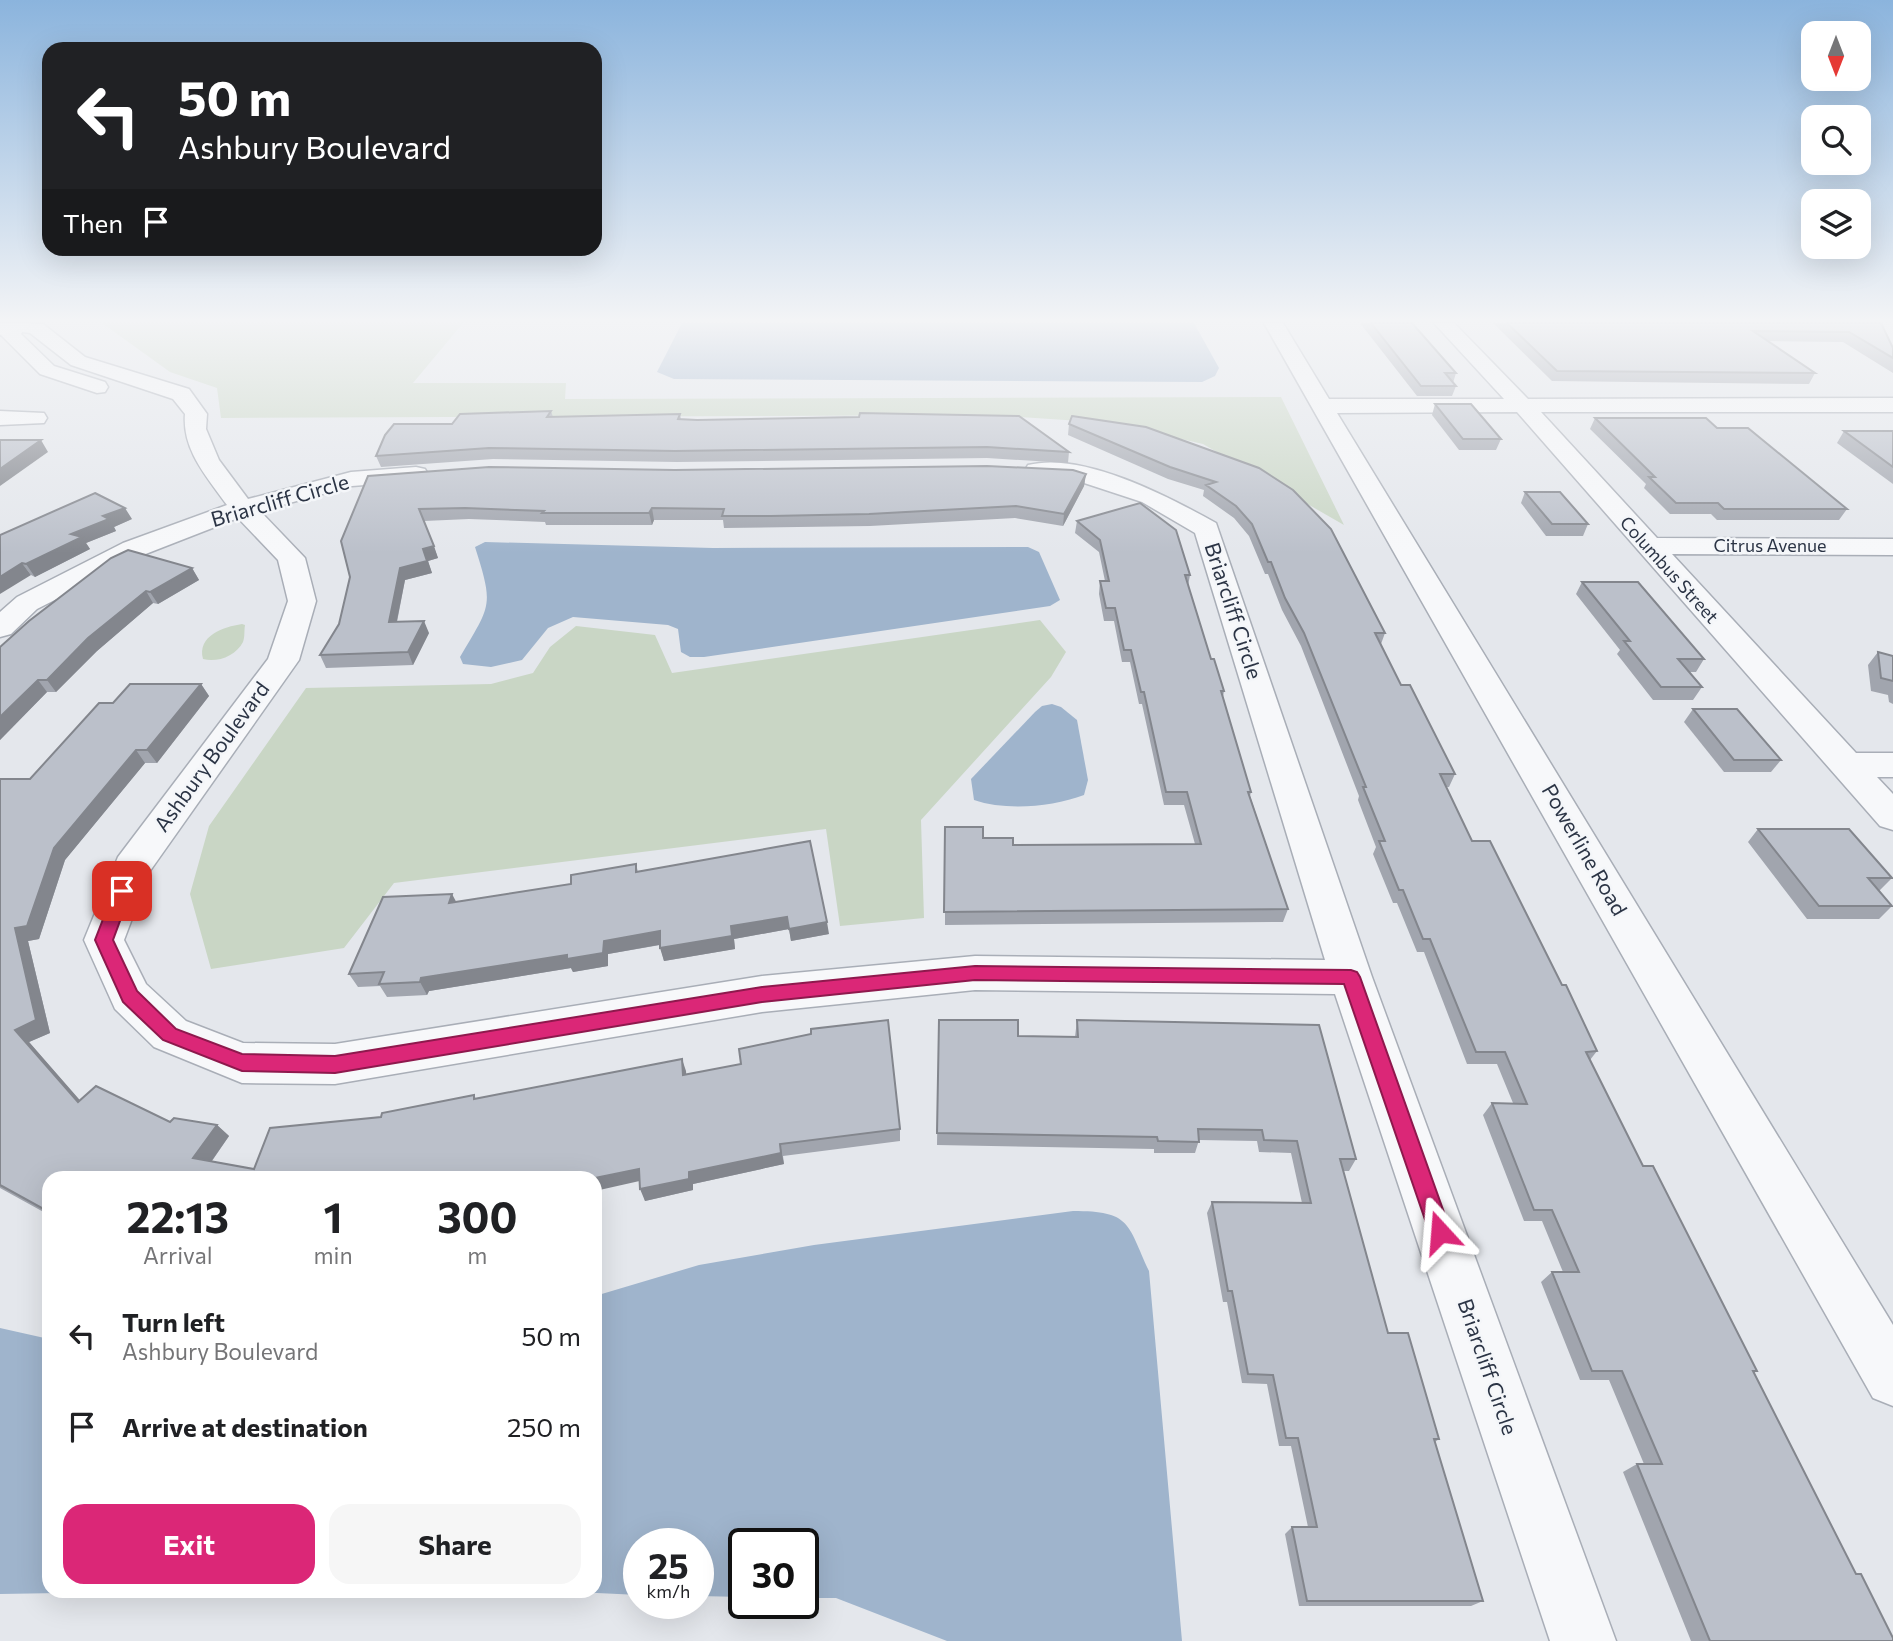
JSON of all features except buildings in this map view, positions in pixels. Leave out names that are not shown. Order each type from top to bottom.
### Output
[{"type":"street","points":[[135,400],[172,412]]},
{"type":"street","points":[[149,400],[172,412]]},
{"type":"street","name":"Powerline Road","points":[[1319,400],[1893,1378]]},
{"type":"street","name":"Columbus Street","points":[[1517,400],[1893,817]]},
{"type":"street","points":[[1323,406],[1893,405]]},
{"type":"street","name":"Ashbury Boulevard","points":[[172,412],[242,509],[291,558],[302,601],[283,660],[132,867],[104,940],[130,996],[170,1034],[242,1063],[335,1064],[762,994],[975,973],[1351,977]]},
{"type":"street","points":[[0,418],[36,418]]},
{"type":"street","name":"Briarcliff Circle","points":[[1012,469],[1075,472],[1152,497],[1207,529],[1351,977],[1583,1641]]},
{"type":"street","name":"Briarcliff Circle","points":[[0,628],[27,603],[133,549],[242,509],[351,479],[442,472]]},
{"type":"street","name":"Citrus Avenue","points":[[1647,546],[1893,547]]},
{"type":"street","points":[[1845,765],[1893,765]]},
{"type":"green space","points":[[219,400],[1282,400],[1344,525],[1203,444],[1111,423],[989,415],[221,418]]},
{"type":"green space","points":[[1040,620],[1066,652],[1051,677],[921,820],[924,918],[840,926],[826,829],[394,883],[344,948],[211,969],[190,894],[209,826],[306,688],[491,684],[533,673],[550,647],[576,626],[655,635],[672,673]]},
{"type":"green space","points":[[245,625],[244,640],[236,651],[220,659],[203,659],[204,644],[213,634]]},
{"type":"water","points":[[485,542],[713,548],[1028,547],[1039,552],[1060,600],[1050,606],[704,657],[690,657],[681,652],[678,629],[668,625],[573,617],[548,628],[522,660],[491,667],[463,664],[460,657],[478,626],[486,605],[485,582],[475,547]]},
{"type":"water","points":[[1052,704],[1061,707],[1077,720],[1088,780],[1084,795],[1029,806],[1000,806],[974,800],[971,779],[1035,712],[1042,706]]},
{"type":"water","points":[[1073,1211],[1117,1217],[1131,1231],[1149,1271],[1182,1641],[947,1641],[836,1598],[819,1598],[819,1528],[728,1528],[728,1597],[714,1596],[714,1528],[623,1528],[623,1594],[602,1593],[602,1294],[699,1265],[814,1245]]},
{"type":"water","points":[[0,1328],[42,1337],[42,1593],[0,1594]]},
{"type":"route","points":[[122,891],[104,940],[130,996],[170,1034],[242,1063],[335,1064],[762,994],[975,973],[1351,977],[1440,1232]]}]
